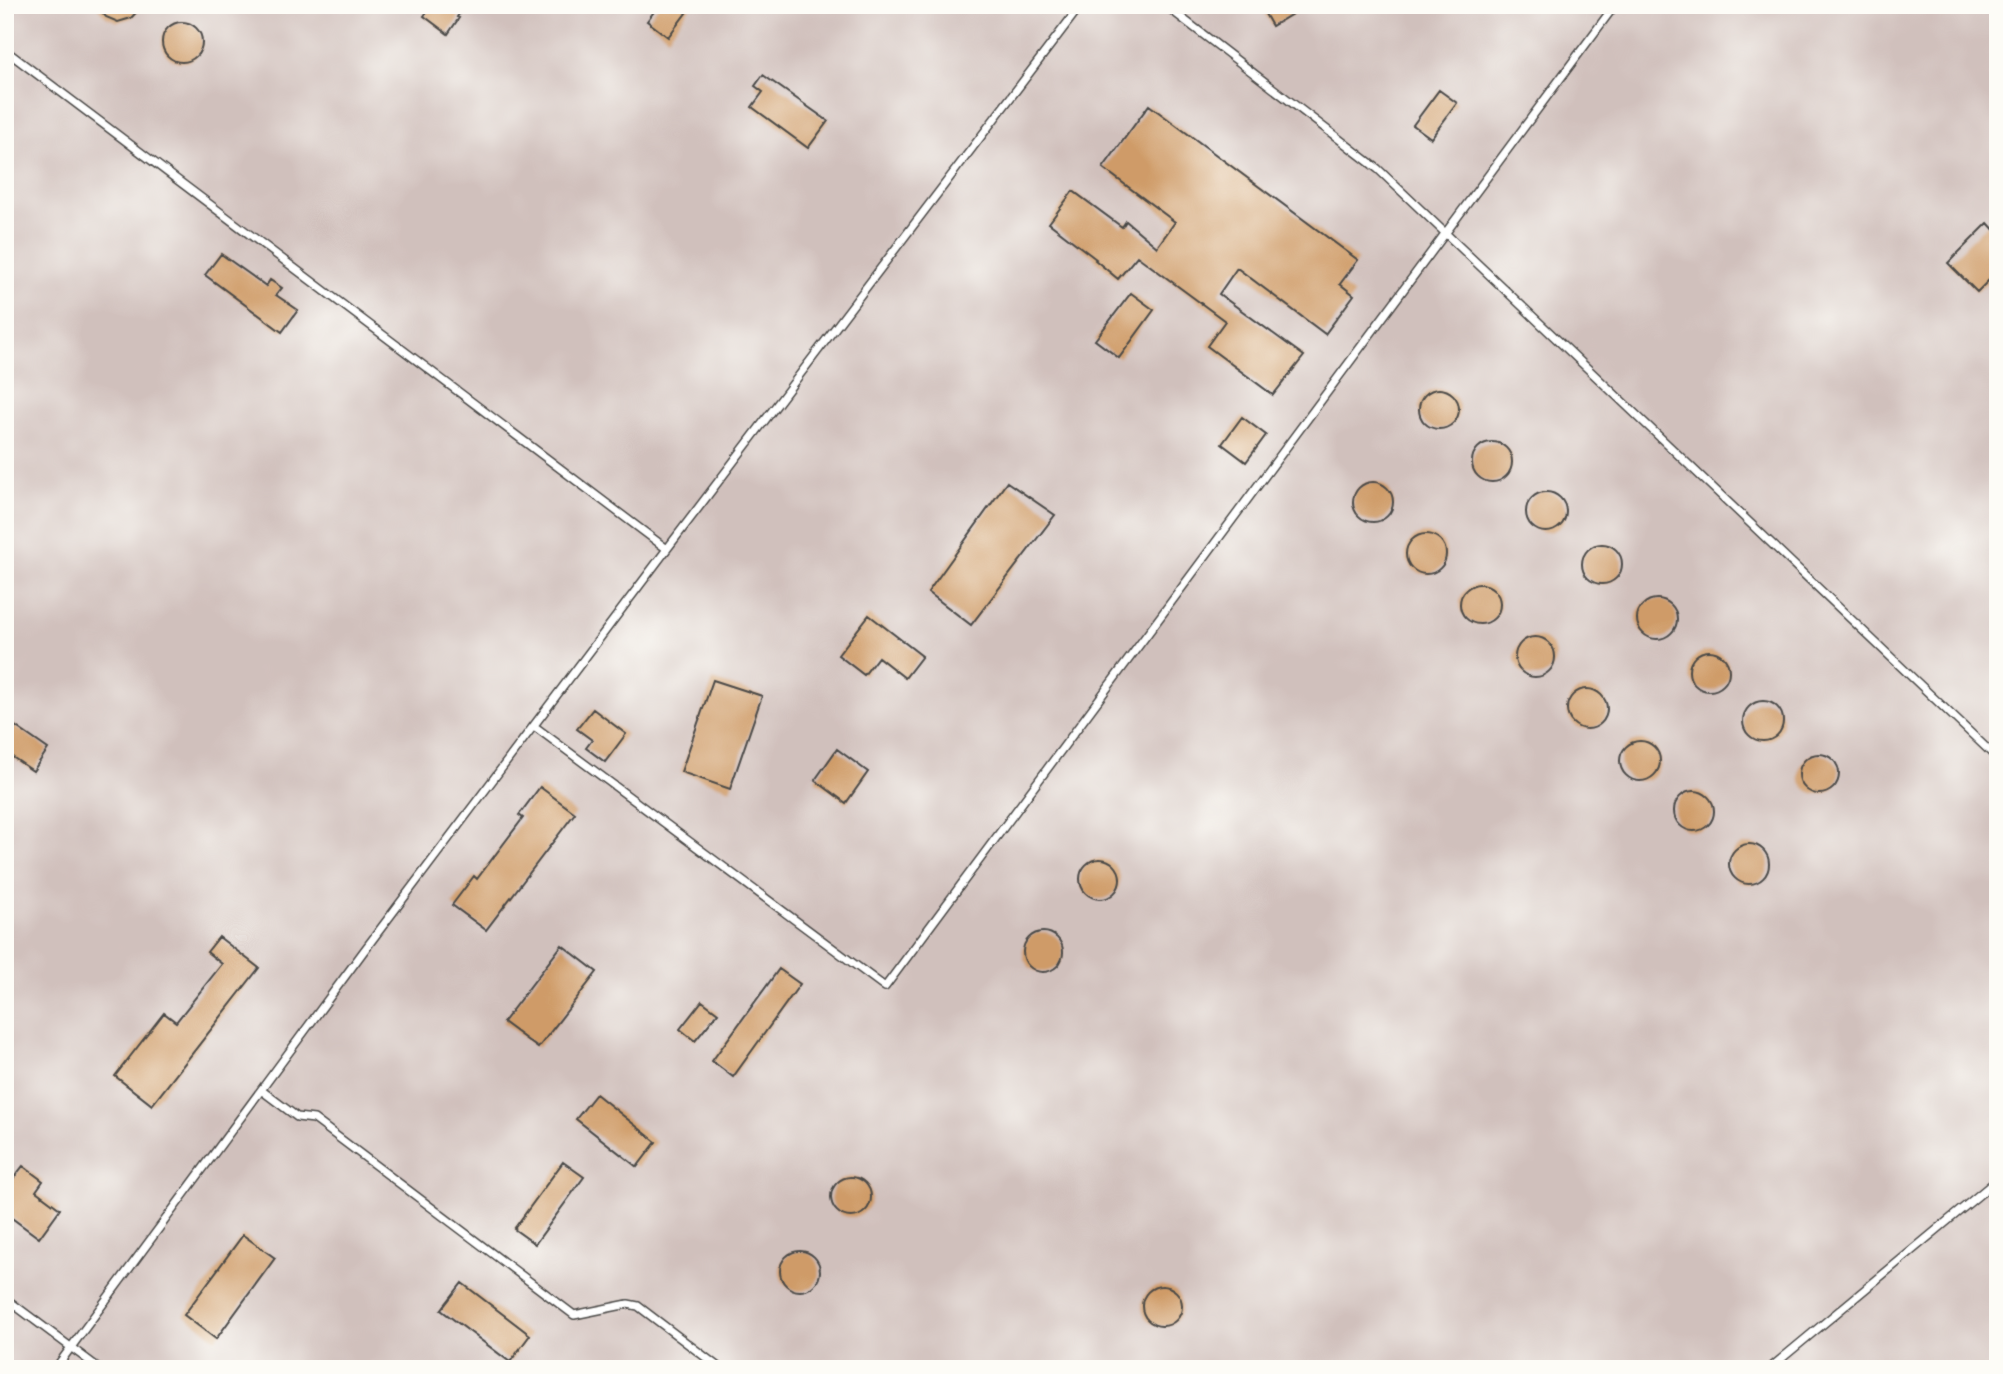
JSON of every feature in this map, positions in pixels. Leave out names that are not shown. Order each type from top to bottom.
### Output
[{"type":"lane","points":[[55,1369],[667,549],[1081,5]]},
{"type":"lane","points":[[1165,5],[1378,169],[1998,759]]},
{"type":"lane","points":[[534,726],[885,987],[1615,5]]},
{"type":"lane","points":[[5,50],[667,549]]},
{"type":"lane","points":[[261,1090],[297,1117],[314,1119],[575,1315],[628,1304],[638,1306],[721,1369]]},
{"type":"lane","points":[[1769,1369],[1998,1179]]},
{"type":"lane","points":[[5,1298],[100,1369]]},
{"type":"shaded area","points":[[5,5],[1998,5],[1998,1369],[5,1369]]},
{"type":"building","points":[[96,5],[143,5],[131,18],[118,22],[106,17]]},
{"type":"building","points":[[432,5],[465,5],[448,34],[424,16]]},
{"type":"building","points":[[659,5],[692,5],[668,37],[647,21]]},
{"type":"building","points":[[1260,5],[1307,5],[1272,26]]},
{"type":"building","points":[[182,22],[196,28],[202,42],[196,56],[182,62],[168,56],[162,42],[168,28]]},
{"type":"building","points":[[763,75],[828,121],[808,148],[752,107],[763,92],[755,86]]},
{"type":"building","points":[[1439,90],[1457,103],[1431,138],[1413,125]]},
{"type":"building","points":[[1149,105],[1358,260],[1340,284],[1354,295],[1325,334],[1237,268],[1219,294],[1304,356],[1273,395],[1207,346],[1225,321],[1137,256],[1118,279],[1049,223],[1073,191],[1122,227],[1126,221],[1157,247],[1175,222],[1103,168]]},
{"type":"building","points":[[1988,223],[1998,234],[1998,271],[1977,292],[1948,263]]},
{"type":"building","points":[[221,254],[266,286],[270,280],[282,288],[276,295],[298,310],[282,332],[205,275]]},
{"type":"building","points":[[1131,293],[1154,310],[1119,358],[1095,340]]},
{"type":"building","points":[[1439,389],[1453,395],[1459,409],[1453,423],[1439,429],[1425,423],[1419,409],[1425,395]]},
{"type":"building","points":[[1242,417],[1266,435],[1246,462],[1222,444]]},
{"type":"building","points":[[1492,442],[1506,448],[1512,462],[1506,476],[1492,482],[1478,476],[1472,462],[1478,448]]},
{"type":"building","points":[[1007,482],[1055,515],[971,625],[928,592]]},
{"type":"building","points":[[1373,482],[1387,488],[1393,502],[1387,516],[1373,522],[1359,516],[1353,502],[1359,488]]},
{"type":"building","points":[[1546,492],[1560,498],[1566,512],[1560,526],[1546,532],[1532,526],[1526,512],[1532,498]]},
{"type":"building","points":[[1426,534],[1440,540],[1446,554],[1440,568],[1426,574],[1412,568],[1406,554],[1412,540]]},
{"type":"building","points":[[1602,544],[1616,550],[1622,564],[1616,578],[1602,584],[1588,578],[1582,564],[1588,550]]},
{"type":"building","points":[[1480,584],[1494,590],[1500,604],[1494,618],[1480,624],[1466,618],[1460,604],[1466,590]]},
{"type":"building","points":[[1657,599],[1671,605],[1677,619],[1671,633],[1657,639],[1643,633],[1637,619],[1643,605]]},
{"type":"building","points":[[869,615],[922,656],[905,678],[878,657],[864,675],[838,655]]},
{"type":"building","points":[[1535,637],[1549,643],[1555,657],[1549,671],[1535,677],[1521,671],[1515,657],[1521,643]]},
{"type":"building","points":[[1709,651],[1723,657],[1729,671],[1723,685],[1709,691],[1695,685],[1689,671],[1695,657]]},
{"type":"building","points":[[713,680],[762,696],[730,789],[681,772]]},
{"type":"building","points":[[1587,689],[1601,695],[1607,709],[1601,723],[1587,729],[1573,723],[1567,709],[1573,695]]},
{"type":"building","points":[[1763,701],[1777,707],[1783,721],[1777,735],[1763,741],[1749,735],[1743,721],[1749,707]]},
{"type":"building","points":[[593,709],[626,734],[605,762],[586,748],[592,740],[577,729]]},
{"type":"building","points":[[5,719],[48,749],[33,771],[5,752]]},
{"type":"building","points":[[1640,741],[1654,747],[1660,761],[1654,775],[1640,781],[1626,775],[1620,761],[1626,747]]},
{"type":"building","points":[[837,749],[868,772],[846,803],[815,780]]},
{"type":"building","points":[[1819,754],[1833,760],[1839,774],[1833,788],[1819,794],[1805,788],[1799,774],[1805,760]]},
{"type":"building","points":[[540,787],[575,813],[486,930],[452,905],[474,876],[477,879],[523,818],[519,815]]},
{"type":"building","points":[[1694,791],[1708,797],[1714,811],[1708,825],[1694,831],[1680,825],[1674,811],[1680,797]]},
{"type":"building","points":[[1749,844],[1763,850],[1769,864],[1763,878],[1749,884],[1735,878],[1729,864],[1735,850]]},
{"type":"building","points":[[1100,859],[1114,865],[1120,879],[1114,893],[1100,899],[1086,893],[1080,879],[1086,865]]},
{"type":"building","points":[[1043,932],[1057,938],[1063,952],[1057,966],[1043,972],[1029,966],[1023,952],[1029,938]]},
{"type":"building","points":[[219,937],[259,968],[152,1105],[115,1076],[164,1013],[176,1022],[222,964],[207,952]]},
{"type":"building","points":[[562,945],[597,972],[538,1048],[503,1022]]},
{"type":"building","points":[[779,969],[800,984],[733,1077],[712,1061]]},
{"type":"building","points":[[702,1001],[718,1013],[695,1041],[680,1029]]},
{"type":"building","points":[[596,1094],[656,1142],[637,1167],[576,1119]]},
{"type":"building","points":[[563,1162],[584,1177],[535,1244],[514,1229]]},
{"type":"building","points":[[23,1166],[43,1181],[36,1191],[60,1209],[39,1238],[5,1213],[5,1189]]},
{"type":"building","points":[[851,1177],[865,1183],[871,1197],[865,1211],[851,1217],[837,1211],[831,1197],[837,1183]]},
{"type":"building","points":[[243,1235],[275,1258],[216,1339],[184,1315]]},
{"type":"building","points":[[800,1251],[814,1257],[820,1271],[814,1285],[800,1291],[786,1285],[780,1271],[786,1257]]},
{"type":"building","points":[[462,1283],[530,1335],[510,1362],[441,1310]]},
{"type":"building","points":[[1162,1286],[1176,1292],[1182,1306],[1176,1320],[1162,1326],[1148,1320],[1142,1306],[1148,1292]]}]
